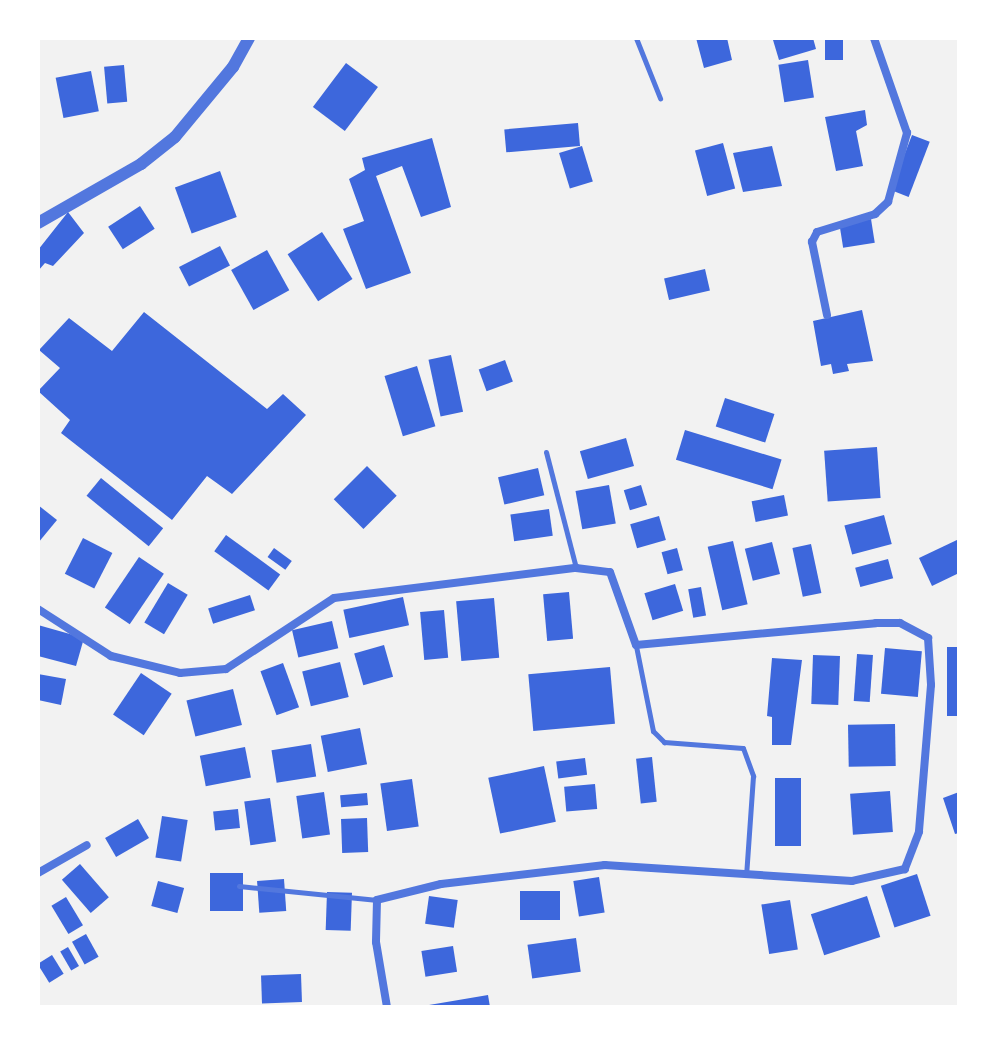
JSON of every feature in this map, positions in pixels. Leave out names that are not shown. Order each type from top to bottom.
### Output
[{"type":"street","points":[[38,223],[141,164],[175,137],[233,67],[249,38]]},
{"type":"street","points":[[827,315],[812,242],[817,232],[875,214],[888,202],[907,133],[874,38]]},
{"type":"street","points":[[38,609],[111,656],[180,673],[226,669],[334,598],[576,568],[610,572],[636,645],[876,623],[900,623],[928,638],[931,685],[919,832],[905,869],[852,881],[605,865],[441,884],[377,900],[376,942],[387,1007]]},
{"type":"street","points":[[38,873],[87,845]]},
{"type":"lane","points":[[636,38],[660,98]]},
{"type":"lane","points":[[546,452],[576,568]]},
{"type":"lane","points":[[636,645],[653,731],[664,742],[743,748],[753,776],[746,876]]},
{"type":"lane","points":[[239,886],[377,900]]},
{"type":"building","points":[[696,38],[727,38],[732,60],[704,68]]},
{"type":"building","points":[[813,38],[816,49],[779,60],[773,40]]},
{"type":"building","points":[[825,38],[843,38],[843,60],[825,60]]},
{"type":"building","points":[[808,60],[814,98],[784,102],[778,65]]},
{"type":"building","points":[[346,63],[378,87],[345,131],[313,107]]},
{"type":"building","points":[[124,65],[127,102],[107,104],[104,67]]},
{"type":"building","points":[[91,71],[99,111],[63,118],[56,78]]},
{"type":"building","points":[[865,110],[867,125],[856,131],[863,166],[836,171],[825,117]]},
{"type":"building","points":[[578,123],[580,146],[506,152],[504,129]]},
{"type":"building","points":[[912,135],[930,142],[909,197],[891,190]]},
{"type":"building","points":[[432,138],[451,207],[421,217],[402,166],[376,176],[411,273],[366,289],[343,229],[364,221],[349,179],[365,170],[362,158]]},
{"type":"building","points":[[723,143],[735,188],[707,196],[695,151]]},
{"type":"building","points":[[582,146],[593,181],[570,188],[559,153]]},
{"type":"building","points":[[772,146],[782,186],[743,192],[733,153]]},
{"type":"building","points":[[220,171],[237,217],[192,233],[175,187]]},
{"type":"building","points":[[140,206],[155,229],[123,249],[108,227]]},
{"type":"building","points":[[68,212],[84,233],[53,266],[45,263],[38,271],[38,250]]},
{"type":"building","points":[[871,219],[875,243],[843,248],[839,224]]},
{"type":"building","points":[[322,232],[352,279],[318,301],[288,254]]},
{"type":"building","points":[[220,246],[230,266],[189,286],[179,267]]},
{"type":"building","points":[[267,250],[289,290],[253,310],[231,270]]},
{"type":"building","points":[[705,269],[710,290],[669,300],[664,278]]},
{"type":"building","points":[[862,310],[873,361],[847,364],[849,371],[833,374],[831,364],[821,366],[813,321]]},
{"type":"building","points":[[144,312],[267,409],[283,394],[306,415],[232,494],[207,476],[172,520],[61,433],[70,420],[38,391],[60,368],[39,350],[69,318],[112,351]]},
{"type":"building","points":[[451,355],[463,412],[441,417],[429,360]]},
{"type":"building","points":[[505,360],[513,382],[487,391],[479,370]]},
{"type":"building","points":[[417,366],[435,426],[403,436],[384,376]]},
{"type":"building","points":[[725,398],[774,414],[765,443],[716,427]]},
{"type":"building","points":[[685,430],[782,460],[773,489],[676,460]]},
{"type":"building","points":[[626,438],[634,466],[588,479],[580,451]]},
{"type":"building","points":[[877,447],[881,498],[828,502],[824,451]]},
{"type":"building","points":[[367,466],[397,496],[363,529],[334,499]]},
{"type":"building","points":[[538,468],[544,495],[504,505],[498,477]]},
{"type":"building","points":[[101,478],[163,528],[149,546],[87,496]]},
{"type":"building","points":[[609,485],[616,523],[582,529],[576,491]]},
{"type":"building","points":[[641,485],[647,505],[630,510],[624,490]]},
{"type":"building","points":[[784,495],[788,516],[756,522],[752,501]]},
{"type":"building","points":[[38,505],[57,520],[38,543]]},
{"type":"building","points":[[549,509],[553,536],[514,541],[510,514]]},
{"type":"building","points":[[884,515],[892,544],[852,555],[844,526]]},
{"type":"building","points":[[659,516],[666,540],[637,548],[630,524]]},
{"type":"building","points":[[226,535],[280,574],[268,591],[214,551]]},
{"type":"building","points":[[83,538],[112,553],[94,589],[65,574]]},
{"type":"building","points":[[959,539],[959,573],[932,586],[919,558]]},
{"type":"building","points":[[733,541],[748,604],[722,610],[708,547]]},
{"type":"building","points":[[772,542],[780,574],[753,581],[745,549]]},
{"type":"building","points":[[811,544],[821,593],[803,597],[792,548]]},
{"type":"building","points":[[274,548],[292,561],[285,570],[268,557]]},
{"type":"building","points":[[677,548],[683,570],[667,574],[662,552]]},
{"type":"building","points":[[139,557],[164,574],[130,624],[105,608]]},
{"type":"building","points":[[888,559],[893,578],[860,587],[855,568]]},
{"type":"building","points":[[168,583],[188,595],[164,634],[144,622]]},
{"type":"building","points":[[675,584],[683,611],[653,620],[644,593]]},
{"type":"building","points":[[701,587],[706,616],[693,618],[688,589]]},
{"type":"building","points":[[569,592],[573,639],[547,641],[543,594]]},
{"type":"building","points":[[250,595],[255,610],[213,624],[208,609]]},
{"type":"building","points":[[403,597],[409,625],[349,638],[343,610]]},
{"type":"building","points":[[494,598],[499,658],[461,661],[456,601]]},
{"type":"building","points":[[444,610],[448,658],[424,660],[420,612]]},
{"type":"building","points":[[332,621],[338,648],[298,658],[292,630]]},
{"type":"building","points":[[38,625],[84,638],[76,666],[38,656]]},
{"type":"building","points":[[384,645],[393,677],[363,685],[354,654]]},
{"type":"building","points":[[947,647],[959,647],[959,716],[947,716]]},
{"type":"building","points":[[885,648],[922,651],[918,697],[881,694]]},
{"type":"building","points":[[857,654],[873,655],[870,702],[854,701]]},
{"type":"building","points":[[813,655],[840,656],[838,705],[811,704]]},
{"type":"building","points":[[772,658],[802,660],[791,745],[772,745],[772,717],[767,716]]},
{"type":"building","points":[[340,662],[349,697],[311,706],[302,671]]},
{"type":"building","points":[[283,663],[299,707],[277,715],[260,671]]},
{"type":"building","points":[[610,667],[615,724],[533,731],[528,674]]},
{"type":"building","points":[[141,673],[172,694],[144,735],[113,714]]},
{"type":"building","points":[[38,674],[66,679],[61,705],[38,700]]},
{"type":"building","points":[[233,689],[242,725],[195,737],[186,701]]},
{"type":"building","points":[[895,724],[896,766],[849,767],[848,725]]},
{"type":"building","points":[[360,728],[367,764],[328,772],[321,736]]},
{"type":"building","points":[[311,744],[316,777],[277,783],[271,750]]},
{"type":"building","points":[[245,747],[251,777],[206,786],[200,756]]},
{"type":"building","points":[[652,757],[657,802],[641,803],[636,759]]},
{"type":"building","points":[[585,758],[587,775],[558,778],[556,762]]},
{"type":"building","points":[[544,766],[556,822],[500,834],[488,778]]},
{"type":"building","points":[[775,778],[801,778],[801,846],[775,846]]},
{"type":"building","points":[[412,779],[419,827],[387,831],[380,783]]},
{"type":"building","points":[[595,784],[597,809],[566,812],[564,787]]},
{"type":"building","points":[[890,791],[893,832],[853,835],[850,794]]},
{"type":"building","points":[[324,792],[330,835],[302,838],[296,796]]},
{"type":"building","points":[[959,792],[959,833],[955,834],[943,798]]},
{"type":"building","points":[[367,793],[368,805],[341,807],[340,795]]},
{"type":"building","points":[[270,798],[276,842],[250,845],[244,802]]},
{"type":"building","points":[[238,809],[240,828],[215,831],[213,812]]},
{"type":"building","points":[[162,816],[188,820],[181,862],[155,857]]},
{"type":"building","points":[[367,818],[368,852],[342,853],[341,819]]},
{"type":"building","points":[[138,819],[149,838],[116,857],[105,838]]},
{"type":"building","points":[[80,864],[109,897],[91,913],[62,880]]},
{"type":"building","points":[[210,873],[243,873],[243,911],[210,911]]},
{"type":"building","points":[[917,874],[931,916],[894,928],[881,886]]},
{"type":"building","points":[[599,877],[605,913],[579,917],[573,881]]},
{"type":"building","points":[[284,879],[286,911],[259,913],[257,881]]},
{"type":"building","points":[[158,881],[184,888],[177,913],[151,906]]},
{"type":"building","points":[[520,891],[560,891],[560,920],[520,920]]},
{"type":"building","points":[[327,892],[352,893],[351,931],[326,930]]},
{"type":"building","points":[[429,896],[458,900],[454,928],[425,924]]},
{"type":"building","points":[[867,896],[880,937],[824,955],[811,914]]},
{"type":"building","points":[[66,897],[83,925],[68,934],[51,906]]},
{"type":"building","points":[[790,900],[798,949],[769,954],[761,905]]},
{"type":"building","points":[[86,934],[99,957],[85,964],[72,942]]},
{"type":"building","points":[[576,938],[581,972],[532,978],[527,945]]},
{"type":"building","points":[[453,946],[457,972],[425,977],[421,951]]},
{"type":"building","points":[[68,947],[79,966],[71,971],[60,952]]},
{"type":"building","points":[[52,955],[64,974],[49,983],[38,964]]},
{"type":"building","points":[[301,974],[302,1002],[262,1003],[261,975]]},
{"type":"building","points":[[488,995],[490,1007],[429,1007],[429,1005]]}]
